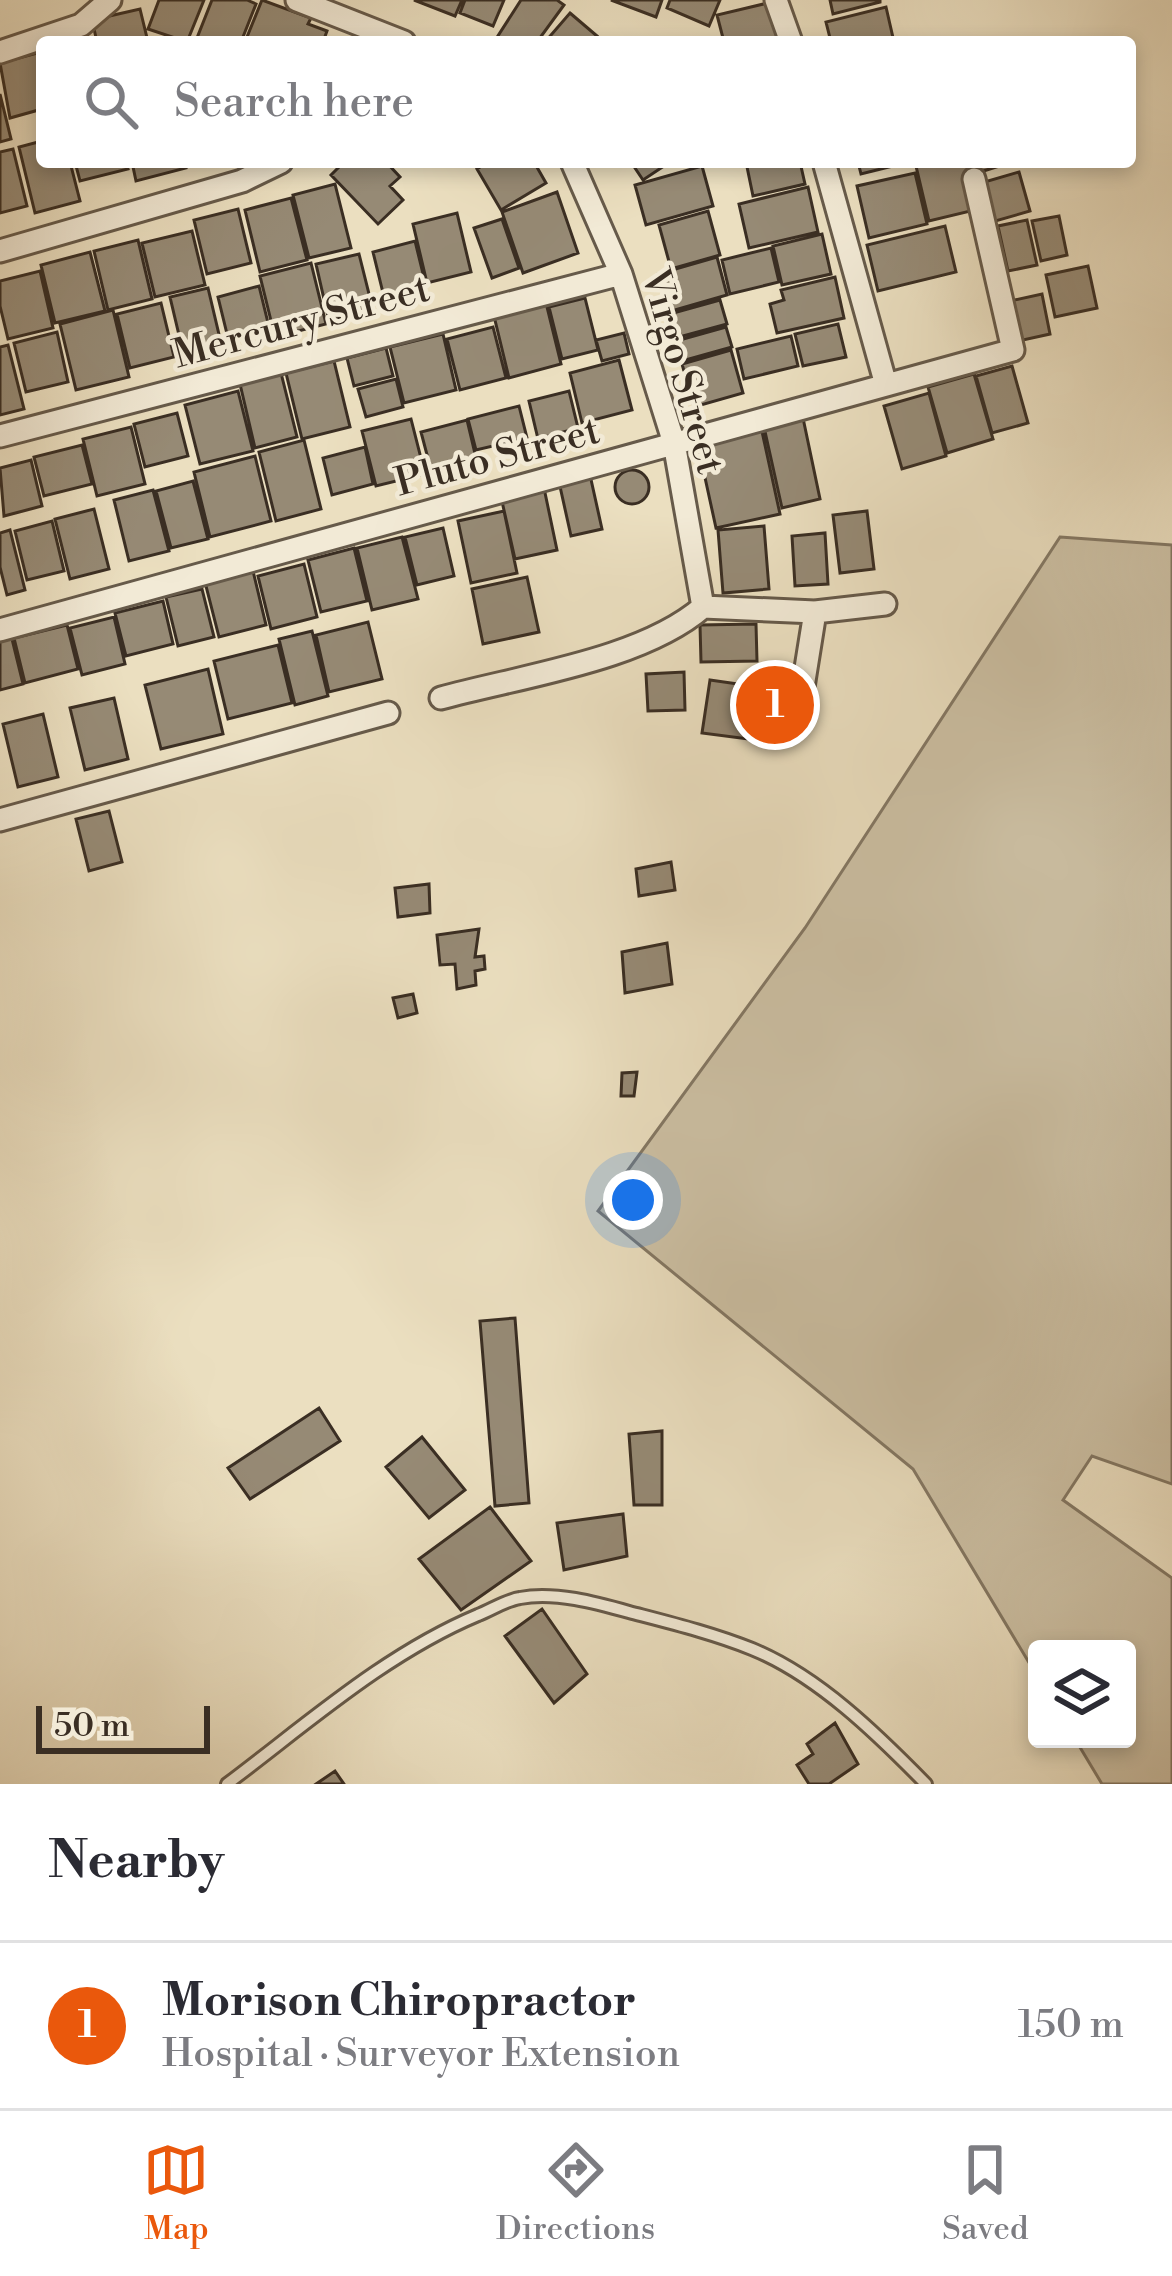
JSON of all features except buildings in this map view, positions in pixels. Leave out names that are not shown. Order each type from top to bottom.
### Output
[{"type":"street","points":[[47,36],[80,25],[110,0]]},
{"type":"street","points":[[297,0],[375,36]]},
{"type":"street","points":[[776,0],[789,36]]},
{"type":"street","points":[[0,52],[36,40]]},
{"type":"street","points":[[0,251],[242,181],[269,168]]},
{"type":"street","name":"Virgo Street","points":[[575,168],[621,274],[674,443],[703,607]]},
{"type":"street","points":[[826,168],[886,386]]},
{"type":"street","name":"Pluto Street","points":[[0,629],[1013,350],[974,178]]},
{"type":"street","name":"Mercury Street","points":[[0,436],[621,274]]},
{"type":"street","points":[[441,698],[643,645],[680,626],[703,607],[815,612],[885,604]]},
{"type":"street","points":[[799,712],[815,612]]},
{"type":"street","points":[[0,820],[388,713]]},
{"type":"lane","points":[[227,1784],[387,1664],[456,1624],[520,1598],[562,1598],[692,1628],[757,1651],[816,1687],[926,1784]]},
{"type":"shaded area","points":[[1060,537],[1172,545],[1172,1484],[1092,1456],[1063,1500],[1172,1578],[1172,1784],[1102,1784],[1080,1748],[1136,1748],[1136,1640],[1028,1640],[1028,1661],[913,1469],[598,1211],[805,928]]},
{"type":"place","name":"Morison Chiropractor","points":[[775,705]]}]
